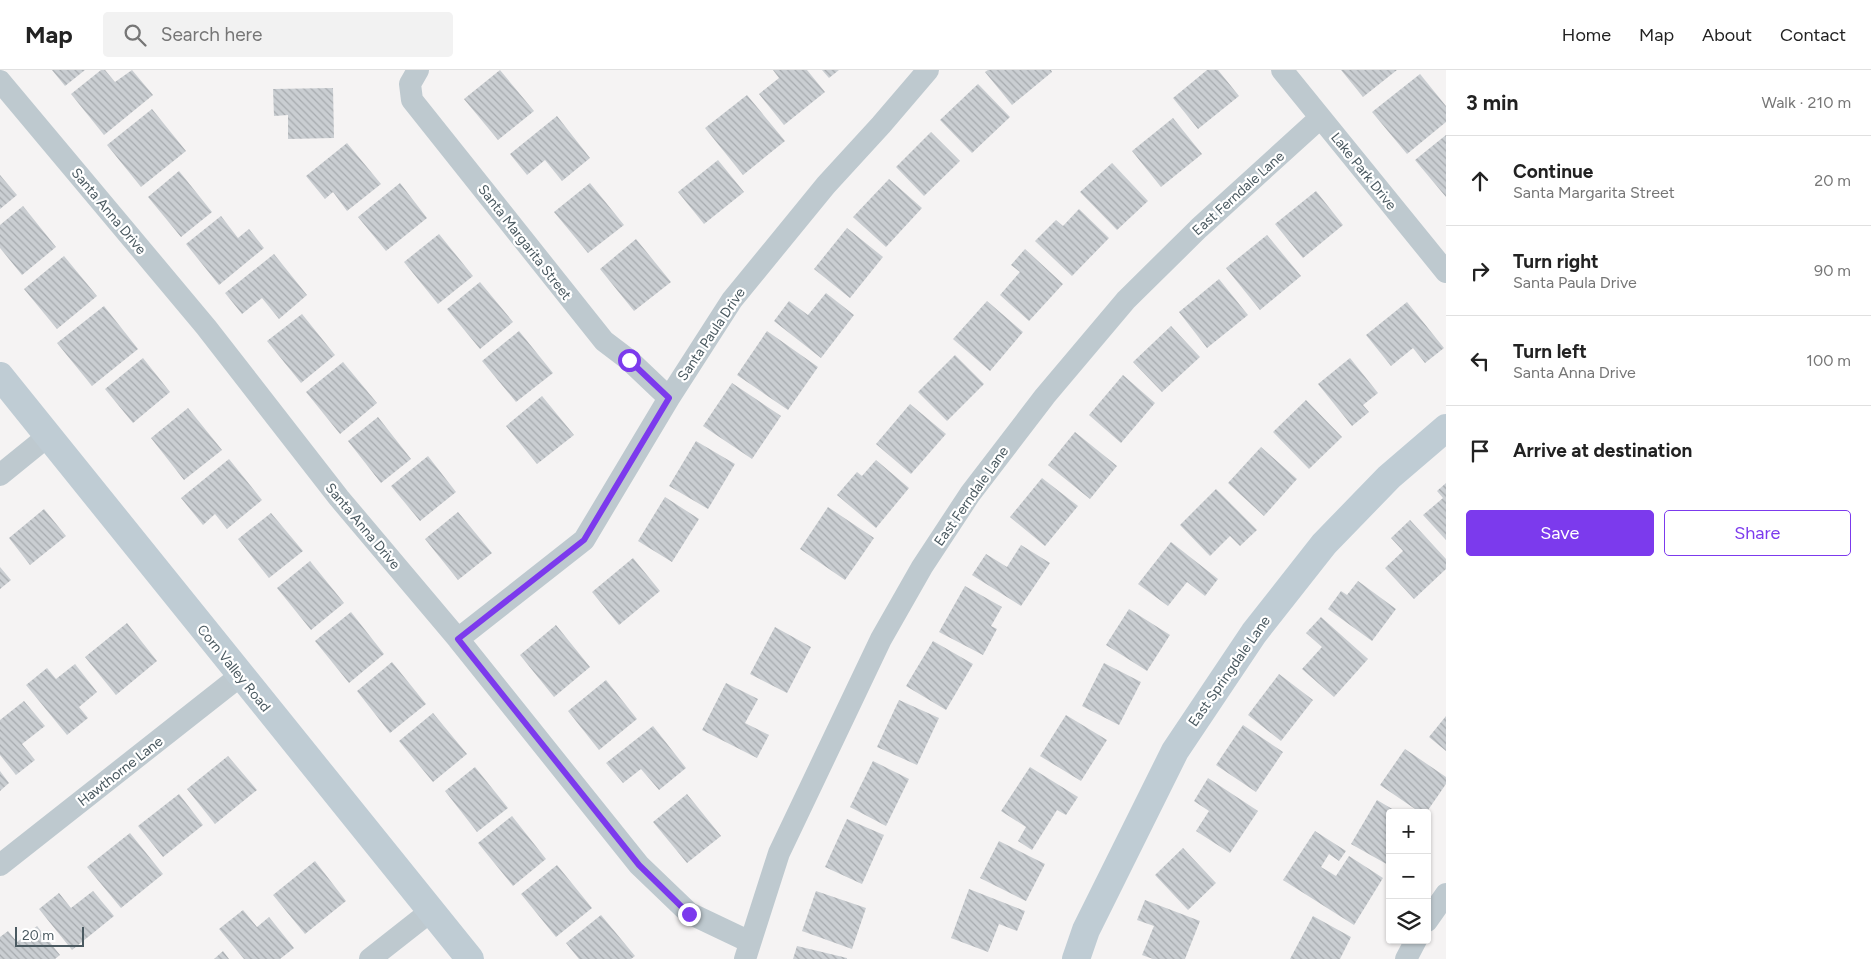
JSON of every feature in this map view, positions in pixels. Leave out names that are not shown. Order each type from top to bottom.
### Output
[{"type":"main road","name":"Corn Valley Road","points":[[0,376],[470,959]]},
{"type":"main road","name":"East Springdale Lane","points":[[1076,959],[1086,930],[1175,751],[1254,633],[1324,544],[1390,477],[1446,428]]},
{"type":"street","name":"Santa Margarita Street","points":[[418,70],[410,84],[412,100],[604,341],[629,360],[669,398]]},
{"type":"street","name":"Santa Paula Drive","points":[[458,639],[584,540],[669,398],[732,300],[826,185],[928,70]]},
{"type":"street","name":"Lake Park Drive","points":[[1282,70],[1446,272]]},
{"type":"street","name":"Santa Anna Drive","points":[[0,80],[206,327],[339,498],[458,639],[639,865],[689,914],[748,950]]},
{"type":"street","name":"East Ferndale Lane","points":[[748,950],[779,853],[877,648],[922,567],[970,494],[1045,396],[1126,300],[1199,228],[1320,118]]},
{"type":"street","points":[[0,475],[48,436]]},
{"type":"street","name":"Hawthorne Lane","points":[[0,865],[240,676]]},
{"type":"street","points":[[1431,915],[1446,894]]},
{"type":"street","points":[[370,959],[431,911]]},
{"type":"street","points":[[1406,959],[1414,944]]},
{"type":"building","points":[[52,70],[85,70],[65,86]]},
{"type":"building","points":[[101,70],[105,70],[115,82],[132,70],[153,95],[104,135],[71,94]]},
{"type":"building","points":[[500,70],[534,111],[498,140],[464,99]]},
{"type":"building","points":[[773,70],[807,70],[825,92],[784,125],[759,94],[779,78]]},
{"type":"building","points":[[822,70],[839,70],[829,78]]},
{"type":"building","points":[[988,70],[1051,70],[1052,72],[1012,105],[985,72]]},
{"type":"building","points":[[1207,70],[1218,70],[1239,96],[1198,129],[1173,98]]},
{"type":"building","points":[[1341,70],[1397,70],[1363,97]]},
{"type":"building","points":[[1420,74],[1446,106],[1446,122],[1407,154],[1372,112]]},
{"type":"building","points":[[978,84],[1010,117],[972,153],[940,120]]},
{"type":"building","points":[[333,88],[334,138],[288,139],[288,115],[274,116],[273,89]]},
{"type":"building","points":[[747,95],[785,141],[743,175],[705,128]]},
{"type":"building","points":[[152,109],[186,151],[141,187],[107,145]]},
{"type":"building","points":[[557,116],[590,158],[562,181],[545,160],[527,175],[510,154]]},
{"type":"building","points":[[1173,118],[1202,154],[1161,187],[1132,151]]},
{"type":"building","points":[[931,132],[960,161],[924,196],[896,167]]},
{"type":"building","points":[[1446,135],[1446,197],[1415,160]]},
{"type":"building","points":[[347,143],[381,184],[347,211],[333,192],[325,199],[306,176]]},
{"type":"building","points":[[718,160],[744,192],[704,224],[678,192]]},
{"type":"building","points":[[1112,163],[1148,201],[1117,230],[1080,192]]},
{"type":"building","points":[[179,171],[212,212],[181,237],[148,197]]},
{"type":"building","points":[[0,175],[17,195],[0,209]]},
{"type":"building","points":[[889,179],[922,208],[886,247],[853,217]]},
{"type":"building","points":[[400,183],[427,218],[386,251],[358,217]]},
{"type":"building","points":[[590,183],[624,225],[588,253],[554,212]]},
{"type":"building","points":[[1316,191],[1343,225],[1303,258],[1275,224]]},
{"type":"building","points":[[23,206],[56,247],[22,275],[0,248],[0,225]]},
{"type":"building","points":[[1079,209],[1109,238],[1072,276],[1035,241],[1056,220],[1063,226]]},
{"type":"building","points":[[221,216],[238,238],[249,229],[264,248],[219,285],[186,244]]},
{"type":"building","points":[[847,228],[883,257],[850,298],[814,269]]},
{"type":"building","points":[[439,234],[473,276],[438,304],[404,262]]},
{"type":"building","points":[[1267,235],[1301,276],[1260,310],[1226,268]]},
{"type":"building","points":[[636,239],[671,282],[634,311],[600,269]]},
{"type":"building","points":[[1025,249],[1063,284],[1029,321],[1000,295],[1020,272],[1011,265]]},
{"type":"building","points":[[274,254],[307,295],[279,319],[262,298],[242,314],[225,293]]},
{"type":"building","points":[[64,256],[97,296],[57,329],[24,289]]},
{"type":"building","points":[[1219,279],[1248,315],[1207,348],[1179,312]]},
{"type":"building","points":[[480,282],[513,322],[480,349],[447,309]]},
{"type":"building","points":[[826,293],[854,315],[821,358],[774,321],[789,301],[808,315]]},
{"type":"building","points":[[987,301],[1023,332],[990,371],[953,339]]},
{"type":"building","points":[[1407,302],[1444,348],[1425,363],[1413,348],[1391,366],[1366,335]]},
{"type":"building","points":[[104,306],[138,349],[92,386],[57,343]]},
{"type":"building","points":[[302,314],[335,355],[301,383],[267,341]]},
{"type":"building","points":[[1171,326],[1200,357],[1162,392],[1133,362]]},
{"type":"building","points":[[519,331],[553,373],[516,402],[482,361]]},
{"type":"building","points":[[767,331],[818,367],[788,410],[737,375]]},
{"type":"building","points":[[955,355],[984,384],[947,421],[918,392]]},
{"type":"building","points":[[143,358],[170,392],[133,423],[105,389]]},
{"type":"building","points":[[1350,358],[1378,393],[1363,405],[1369,412],[1352,426],[1318,384]]},
{"type":"building","points":[[343,362],[377,403],[340,434],[306,392]]},
{"type":"building","points":[[1123,375],[1155,403],[1121,443],[1089,415]]},
{"type":"building","points":[[732,383],[781,416],[752,459],[703,426]]},
{"type":"building","points":[[542,396],[574,435],[537,464],[506,426]]},
{"type":"building","points":[[1306,400],[1342,437],[1309,469],[1273,432]]},
{"type":"building","points":[[910,404],[946,434],[911,474],[876,444]]},
{"type":"building","points":[[188,408],[222,450],[184,480],[151,438]]},
{"type":"building","points":[[378,417],[411,459],[381,483],[348,441]]},
{"type":"building","points":[[1075,432],[1117,466],[1090,499],[1048,465]]},
{"type":"building","points":[[696,441],[735,464],[708,509],[669,486]]},
{"type":"building","points":[[1261,447],[1297,479],[1264,516],[1228,483]]},
{"type":"building","points":[[428,456],[456,492],[420,521],[391,486]]},
{"type":"building","points":[[229,459],[262,500],[227,529],[215,514],[203,525],[181,498]]},
{"type":"building","points":[[876,460],[909,488],[876,528],[837,495],[857,472],[862,476]]},
{"type":"building","points":[[1042,478],[1078,506],[1045,546],[1010,517]]},
{"type":"building","points":[[1446,483],[1446,540],[1423,515],[1443,498],[1437,491]]},
{"type":"building","points":[[1216,489],[1257,530],[1240,546],[1230,536],[1210,556],[1180,525]]},
{"type":"building","points":[[665,497],[699,519],[672,562],[638,541]]},
{"type":"building","points":[[828,507],[874,538],[845,580],[800,549]]},
{"type":"building","points":[[44,509],[66,536],[30,565],[9,538]]},
{"type":"building","points":[[458,512],[492,553],[458,580],[425,539]]},
{"type":"building","points":[[271,513],[303,551],[269,578],[238,539]]},
{"type":"building","points":[[1410,520],[1446,559],[1446,569],[1414,599],[1385,568],[1403,551],[1391,538]]},
{"type":"building","points":[[1171,542],[1218,579],[1205,596],[1187,582],[1168,606],[1138,584]]},
{"type":"building","points":[[1021,545],[1050,563],[1021,606],[972,575],[986,554],[1007,567]]},
{"type":"building","points":[[633,558],[660,591],[619,625],[592,592]]},
{"type":"building","points":[[310,561],[344,603],[311,630],[277,588]]},
{"type":"building","points":[[0,567],[11,580],[0,589]]},
{"type":"building","points":[[1358,581],[1396,609],[1372,641],[1328,609],[1341,591],[1347,595]]},
{"type":"building","points":[[965,586],[1002,607],[991,626],[997,629],[983,655],[939,632]]},
{"type":"building","points":[[1129,609],[1170,635],[1147,671],[1106,645]]},
{"type":"building","points":[[351,612],[384,654],[349,683],[315,641]]},
{"type":"building","points":[[1321,617],[1368,659],[1334,697],[1302,669],[1322,647],[1306,633]]},
{"type":"building","points":[[127,623],[157,661],[116,695],[85,657]]},
{"type":"building","points":[[556,625],[590,667],[554,697],[520,655]]},
{"type":"building","points":[[775,627],[811,647],[787,693],[750,674]]},
{"type":"building","points":[[933,641],[973,664],[946,710],[906,686]]},
{"type":"building","points":[[392,662],[426,704],[390,733],[357,691]]},
{"type":"building","points":[[1104,663],[1141,682],[1119,725],[1082,706]]},
{"type":"building","points":[[75,664],[97,692],[79,707],[88,718],[67,735],[26,685],[47,668],[56,679]]},
{"type":"building","points":[[1279,674],[1313,700],[1281,741],[1248,715]]},
{"type":"building","points":[[606,680],[637,719],[599,750],[568,711]]},
{"type":"building","points":[[726,683],[758,699],[745,723],[769,735],[757,758],[702,730]]},
{"type":"building","points":[[899,700],[939,718],[917,765],[877,747]]},
{"type":"building","points":[[24,701],[45,726],[22,744],[35,760],[16,775],[0,755],[0,720]]},
{"type":"building","points":[[433,713],[467,754],[433,782],[399,741]]},
{"type":"building","points":[[1066,715],[1107,740],[1081,781],[1040,756]]},
{"type":"building","points":[[1446,716],[1446,751],[1429,737]]},
{"type":"building","points":[[1243,725],[1283,752],[1256,792],[1216,765]]},
{"type":"building","points":[[653,726],[686,768],[659,790],[641,769],[623,783],[606,763]]},
{"type":"building","points":[[1405,749],[1446,777],[1446,784],[1429,809],[1415,809],[1380,785]]},
{"type":"building","points":[[228,756],[257,790],[215,824],[187,789]]},
{"type":"building","points":[[873,761],[909,779],[886,826],[850,807]]},
{"type":"building","points":[[475,767],[508,808],[477,832],[445,791]]},
{"type":"building","points":[[1030,767],[1078,797],[1066,815],[1057,810],[1032,850],[1018,841],[1026,827],[1001,811]]},
{"type":"building","points":[[0,771],[9,783],[0,791]]},
{"type":"building","points":[[1208,778],[1258,811],[1230,853],[1196,831],[1209,811],[1194,801]]},
{"type":"building","points":[[179,794],[203,825],[163,857],[138,826]]},
{"type":"building","points":[[687,794],[721,836],[687,863],[653,822]]},
{"type":"building","points":[[1377,800],[1392,809],[1386,809],[1386,864],[1351,844]]},
{"type":"building","points":[[512,816],[546,859],[513,886],[478,843]]},
{"type":"building","points":[[847,819],[884,835],[862,884],[825,867]]},
{"type":"building","points":[[1315,831],[1346,851],[1339,861],[1329,854],[1321,867],[1336,876],[1349,856],[1383,878],[1354,925],[1283,880]]},
{"type":"building","points":[[130,833],[163,874],[121,908],[87,867]]},
{"type":"building","points":[[999,841],[1045,864],[1026,901],[980,878]]},
{"type":"building","points":[[1183,848],[1216,883],[1188,910],[1155,875]]},
{"type":"building","points":[[315,861],[346,901],[305,934],[273,895]]},
{"type":"building","points":[[557,865],[592,908],[556,937],[521,894]]},
{"type":"building","points":[[969,889],[1025,911],[1017,931],[999,924],[988,952],[951,938]]},
{"type":"building","points":[[93,891],[114,916],[72,950],[39,909],[59,893],[71,908]]},
{"type":"building","points":[[816,891],[866,908],[852,949],[802,931]]},
{"type":"building","points":[[1145,900],[1200,921],[1185,959],[1153,959],[1142,955],[1154,926],[1137,920]]},
{"type":"building","points":[[243,910],[257,927],[269,917],[294,948],[280,959],[244,959],[219,929]]},
{"type":"building","points":[[601,915],[635,956],[631,959],[579,959],[566,943]]},
{"type":"building","points":[[1313,916],[1351,937],[1340,959],[1290,959]]},
{"type":"building","points":[[37,926],[60,955],[55,959],[0,959],[0,937],[8,931],[17,942]]},
{"type":"building","points":[[797,946],[847,958],[847,959],[793,959]]},
{"type":"building","points":[[223,951],[229,959],[214,959]]},
{"type":"route","points":[[629,360],[669,398],[584,540],[458,639],[639,865],[689,914]]}]
